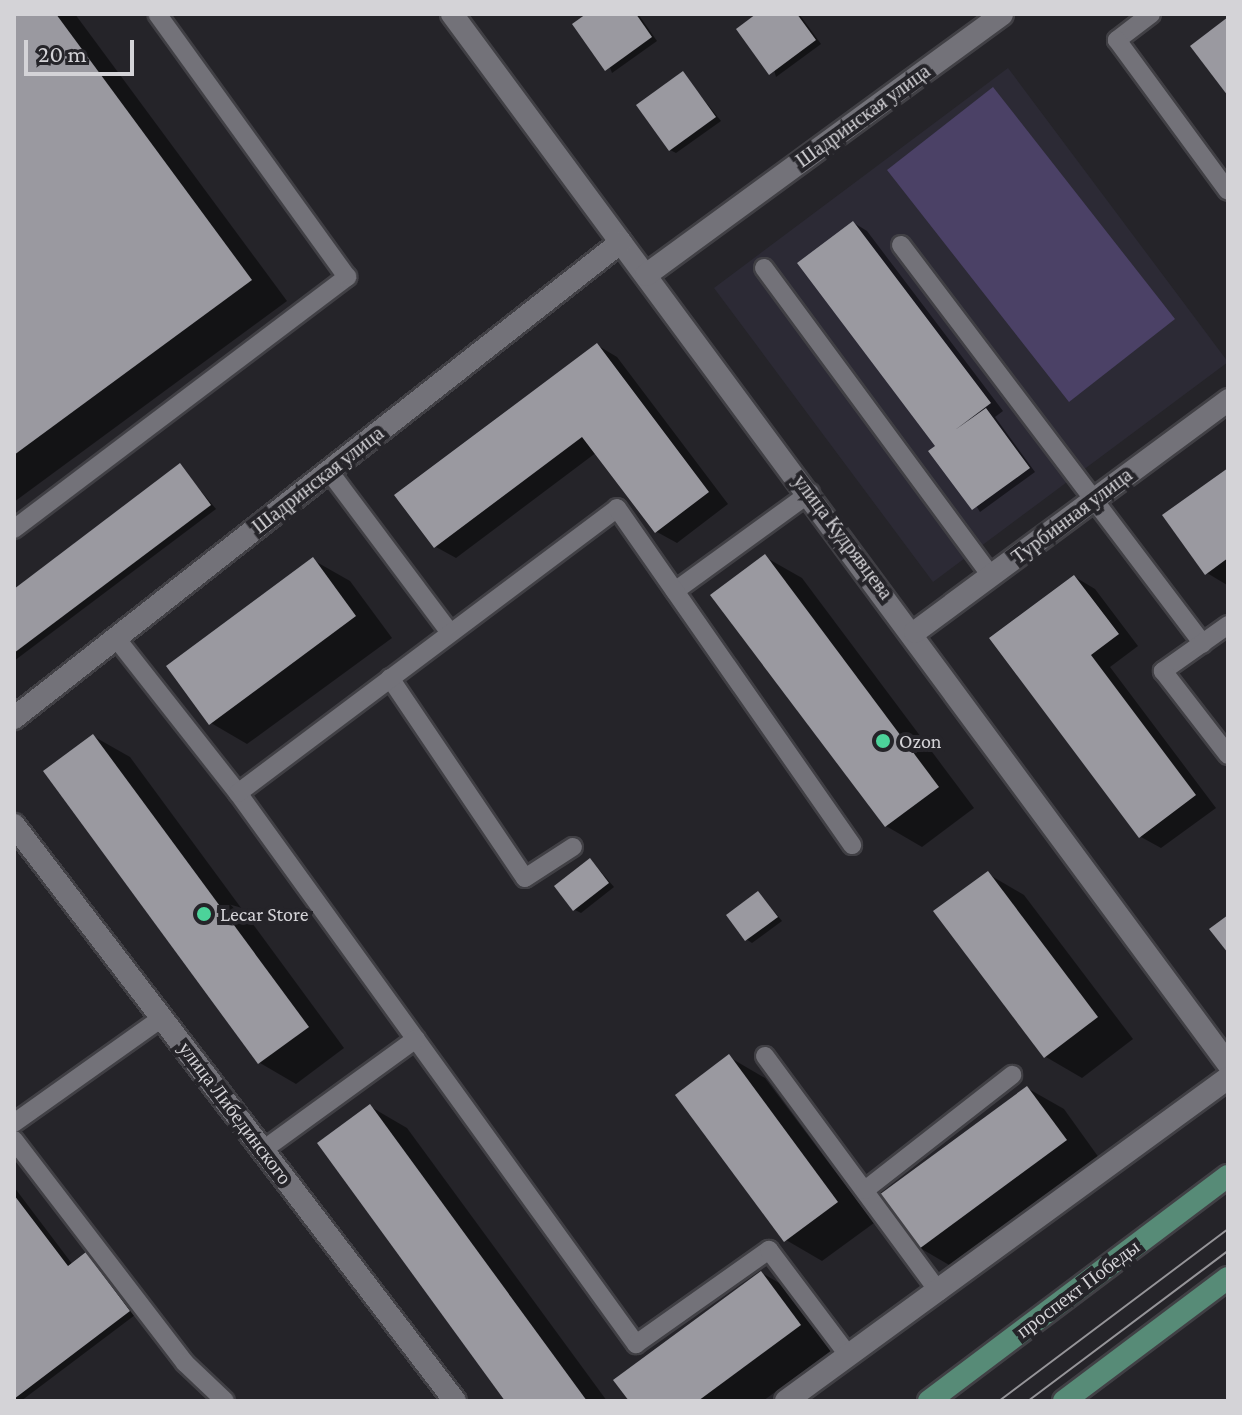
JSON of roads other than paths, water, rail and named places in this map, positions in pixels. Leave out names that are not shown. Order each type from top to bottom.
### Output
[{"type":"main road","name":"проспект Победы","points":[[929,1401],[1228,1176]]},
{"type":"main road","points":[[1064,1401],[1228,1278]]},
{"type":"street","name":"улица Кудрявцева","points":[[452,14],[915,632],[1228,1064]]},
{"type":"street","name":"Шадринская улица","points":[[646,275],[1002,14]]},
{"type":"street","name":"Шадринская улица","points":[[14,718],[621,242]]},
{"type":"street","name":"Турбинная улица","points":[[915,632],[1228,400]]},
{"type":"street","name":"улица Либединского","points":[[14,825],[455,1401]]},
{"type":"street","points":[[786,1401],[1228,1078]]},
{"type":"lane","points":[[14,529],[347,277],[157,14]]},
{"type":"lane","points":[[1151,14],[1117,40],[1228,191]]},
{"type":"lane","points":[[901,245],[1203,644]]},
{"type":"lane","points":[[764,268],[991,576]]},
{"type":"lane","points":[[329,471],[450,633]]},
{"type":"lane","points":[[675,591],[810,493]]},
{"type":"lane","points":[[238,793],[617,508],[852,845]]},
{"type":"lane","points":[[1228,625],[1163,671],[1228,755]]},
{"type":"lane","points":[[116,638],[238,793],[636,1344],[769,1250],[848,1355]]},
{"type":"lane","points":[[390,678],[525,878],[573,847]]},
{"type":"lane","points":[[14,1123],[162,1018]]},
{"type":"lane","points":[[263,1150],[416,1039]]},
{"type":"lane","points":[[765,1056],[939,1292]]},
{"type":"lane","points":[[865,1190],[1012,1075]]},
{"type":"lane","points":[[14,1140],[185,1363],[225,1401]]},
{"type":"tram line","points":[[999,1401],[1228,1229]]},
{"type":"tram line","points":[[1028,1401],[1228,1251]]},
{"type":"place","name":"Ozon","points":[[883,741]]},
{"type":"place","name":"Lecar Store","points":[[204,914]]}]
